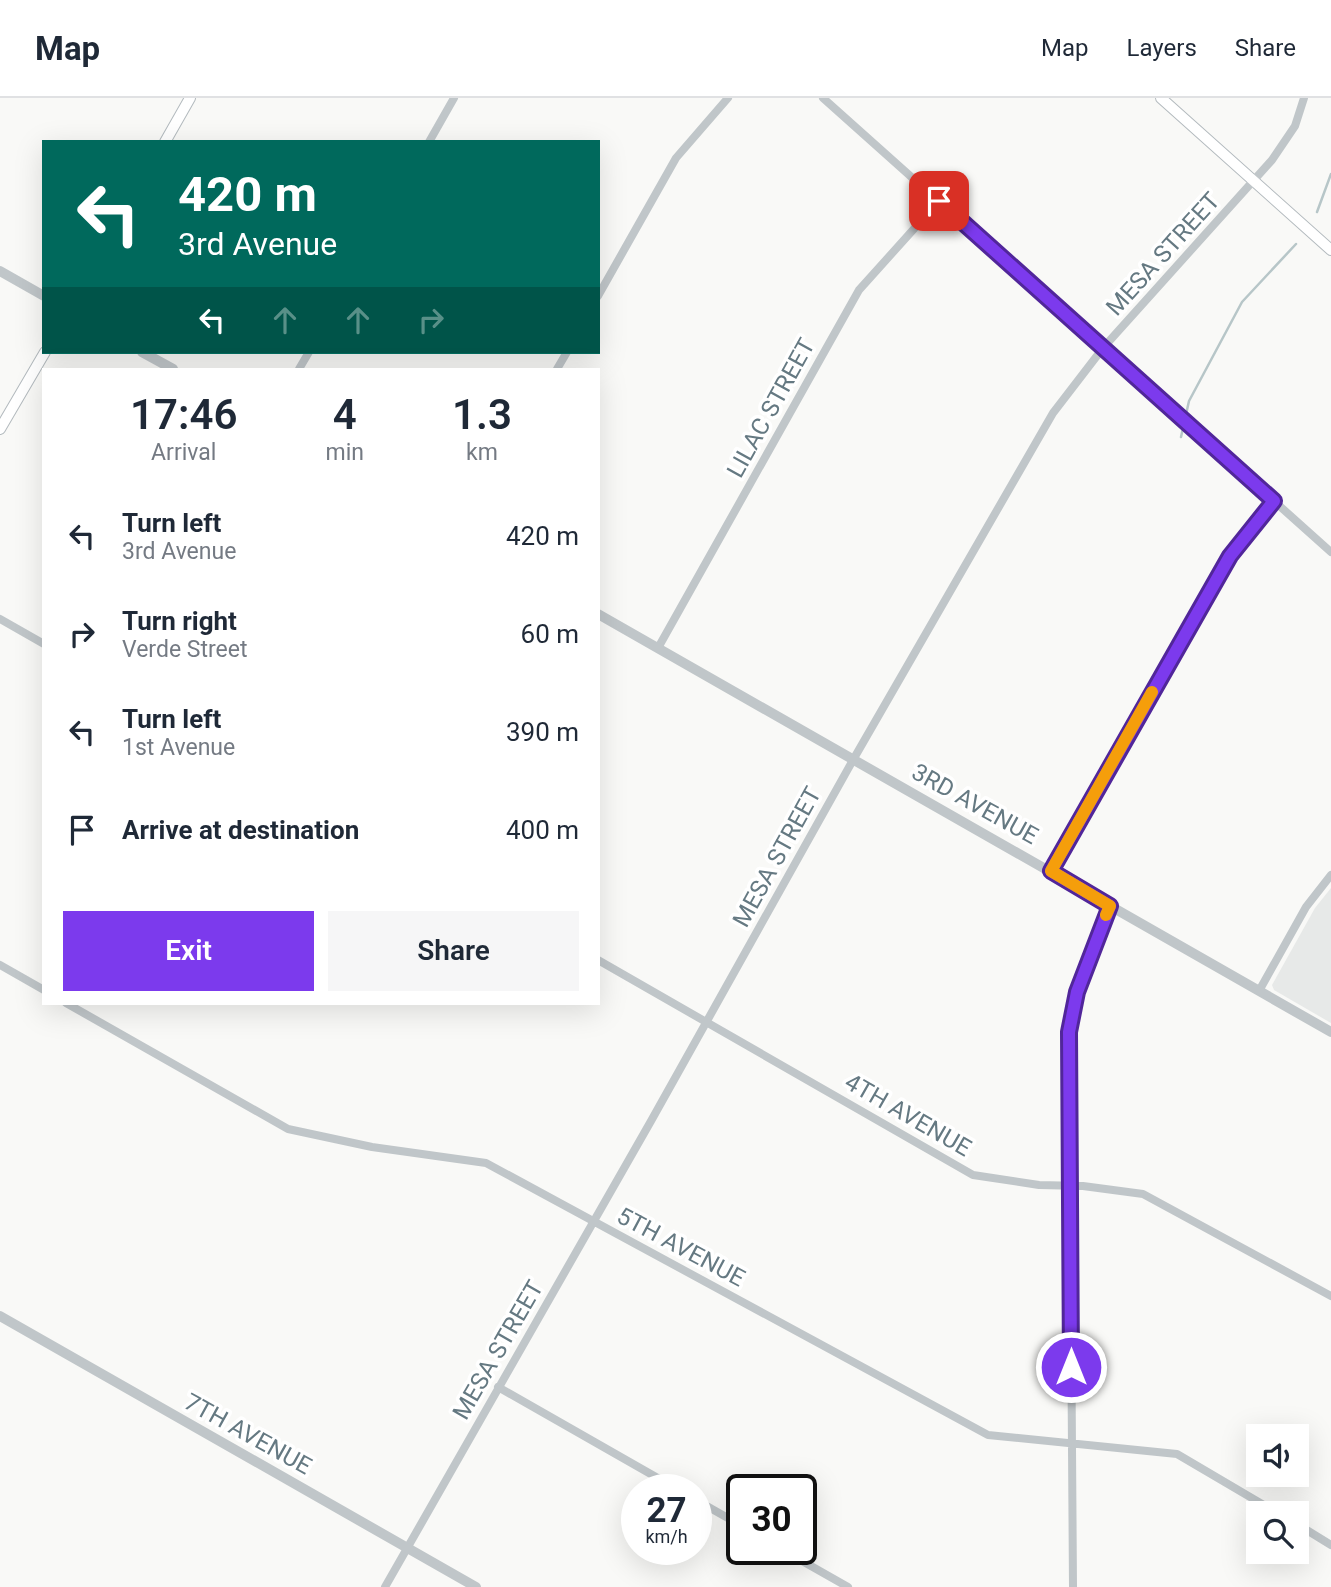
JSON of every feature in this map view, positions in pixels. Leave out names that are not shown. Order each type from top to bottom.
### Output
[{"type":"main road","points":[[166,140],[190,98]]},
{"type":"main road","points":[[1161,98],[1331,250]]},
{"type":"main road","points":[[0,429],[43,354]]},
{"type":"street","points":[[430,140],[454,98]]},
{"type":"street","points":[[600,292],[676,158],[728,98]]},
{"type":"street","points":[[823,98],[1331,552]]},
{"type":"street","name":"MESA STREET","points":[[385,1587],[708,1021],[853,760],[1053,413],[1104,348],[1254,182],[1290,135],[1304,98]]},
{"type":"street","name":"LILAC STREET","points":[[658,648],[859,290],[939,201]]},
{"type":"street","points":[[0,271],[42,295]]},
{"type":"street","points":[[146,354],[171,368]]},
{"type":"street","points":[[1051,871],[1230,556],[1274,501]]},
{"type":"street","name":"3RD AVENUE","points":[[600,615],[1331,1032]]},
{"type":"street","points":[[0,619],[42,644]]},
{"type":"street","points":[[1259,991],[1306,907],[1331,875]]},
{"type":"street","points":[[1073,1587],[1069,1032],[1077,992],[1110,906]]},
{"type":"street","name":"4TH AVENUE","points":[[600,961],[973,1175],[1039,1185],[1143,1194],[1331,1296]]},
{"type":"street","points":[[0,965],[42,989]]},
{"type":"street","name":"5TH AVENUE","points":[[70,1005],[288,1129],[372,1147],[486,1163],[988,1435],[1177,1454],[1257,1501]]},
{"type":"street","name":"7TH AVENUE","points":[[0,1316],[476,1587]]},
{"type":"street","points":[[498,1387],[651,1474]]},
{"type":"street","points":[[1309,1531],[1331,1545]]},
{"type":"street","points":[[809,1565],[848,1587]]},
{"type":"shaded area","points":[[1331,888],[1331,1023],[1274,990],[1272,985],[1315,908]]},
{"type":"waterway","points":[[1317,212],[1331,174]]},
{"type":"waterway","points":[[1181,437],[1189,401],[1242,302],[1296,244]]},
{"type":"slow traffic","points":[[1106,915],[1110,906],[1051,871],[1152,692]]},
{"type":"route","points":[[939,201],[1274,501],[1230,556],[1051,871],[1110,906],[1077,992],[1069,1032],[1071,1367]]}]
